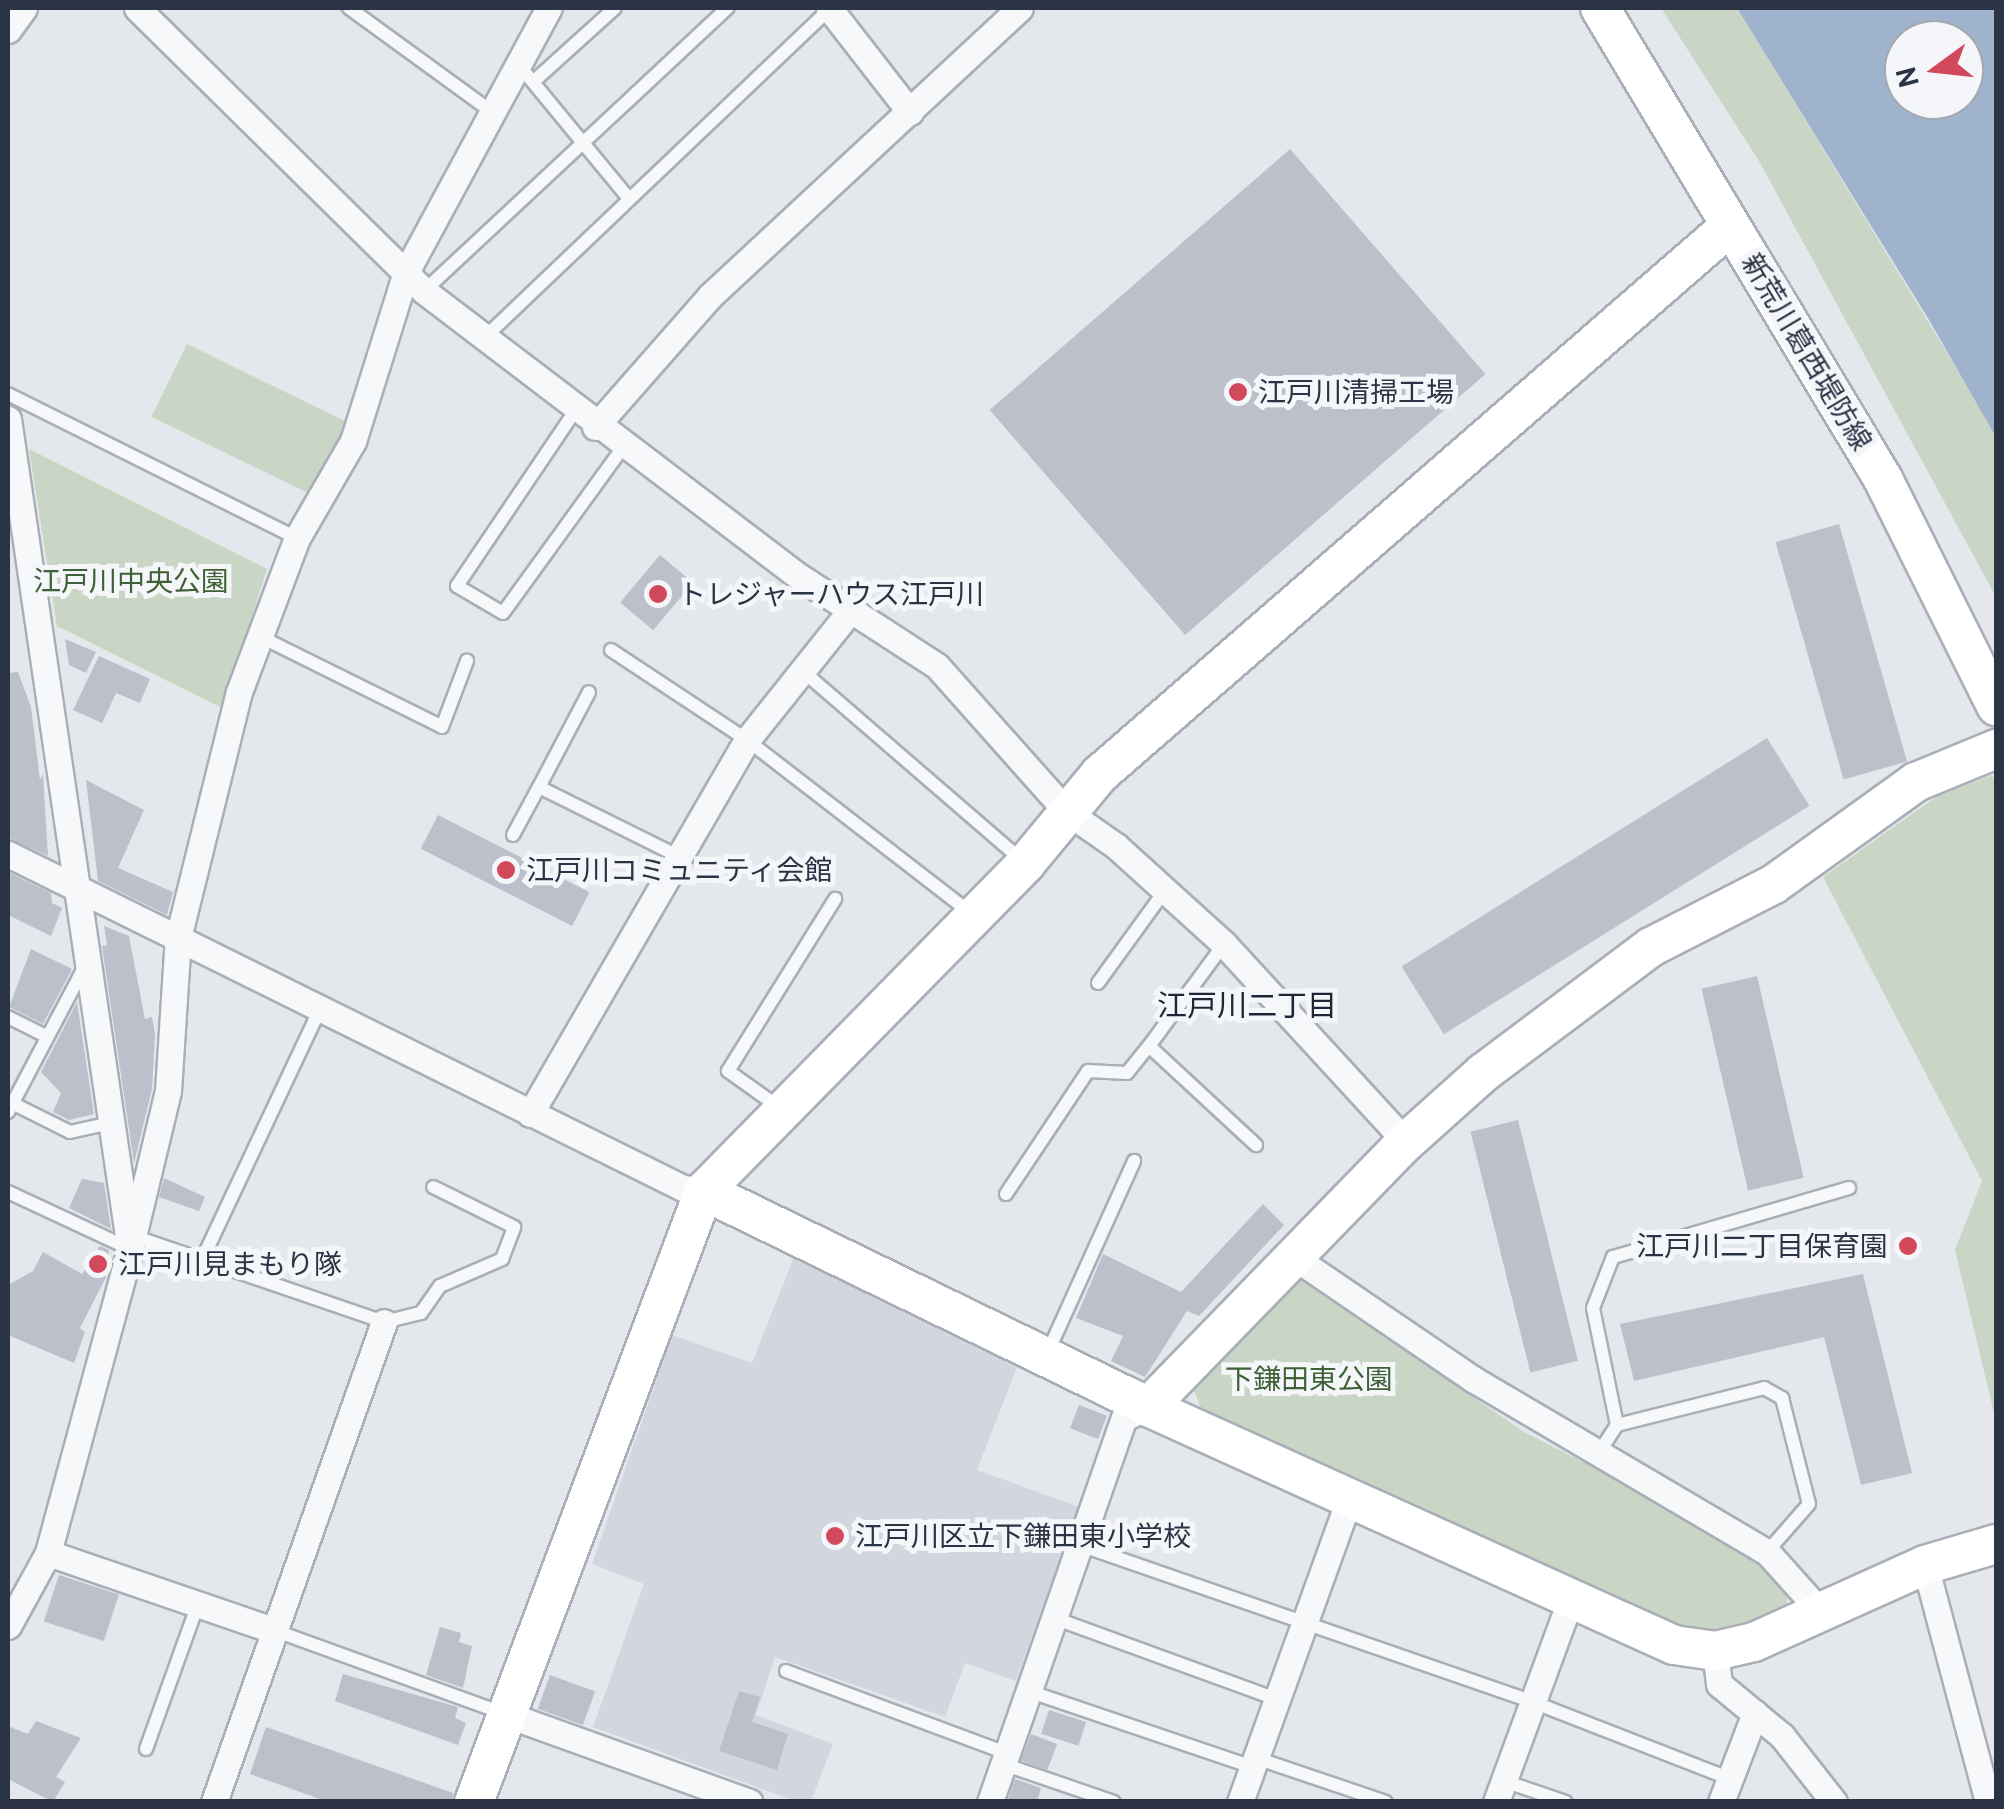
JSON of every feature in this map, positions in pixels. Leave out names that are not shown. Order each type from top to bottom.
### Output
[{"type":"street","points":[[8,30],[24,8]]},
{"type":"street","points":[[137,8],[415,282],[483,339],[623,448],[849,612],[937,666],[1066,811],[1166,889],[1224,944],[1406,1142]]},
{"type":"street","points":[[8,1626],[48,1553],[132,1242],[168,1091],[178,938],[207,810],[259,636],[297,538],[354,441],[415,282],[492,112],[526,73],[549,8]]},
{"type":"street","points":[[830,8],[910,112]]},
{"type":"street","points":[[585,419],[710,296],[1020,8]]},
{"type":"street","name":"新荒川葛西堤防線","points":[[1600,8],[1892,494],[1996,706]]},
{"type":"street","points":[[474,1802],[704,1191],[1026,863],[1066,811],[1206,678],[1730,226]]},
{"type":"street","points":[[8,419],[85,966],[132,1242]]},
{"type":"street","points":[[530,1114],[676,856],[748,740],[805,673],[849,612]]},
{"type":"street","points":[[990,1802],[1124,1418],[1148,1406],[1444,1104],[1651,946],[1774,884],[1916,782],[1996,749]]},
{"type":"street","points":[[8,854],[683,1188],[704,1191],[1148,1406],[1674,1646],[1715,1651],[1754,1642],[1926,1565],[1996,1544]]},
{"type":"street","points":[[1294,1258],[1473,1379],[1767,1552],[1820,1611]]},
{"type":"street","points":[[214,1802],[384,1322]]},
{"type":"street","points":[[1240,1802],[1350,1496]]},
{"type":"street","points":[[48,1553],[276,1631]]},
{"type":"street","points":[[1926,1565],[1988,1802]]},
{"type":"street","points":[[1500,1791],[1570,1601]]},
{"type":"street","points":[[1715,1651],[1719,1684],[1755,1713],[1834,1802]]},
{"type":"street","points":[[1725,1790],[1755,1713]]},
{"type":"street","points":[[506,1714],[750,1802]]},
{"type":"lane","points":[[349,8],[492,112]]},
{"type":"lane","points":[[615,8],[526,73],[627,196]]},
{"type":"lane","points":[[415,282],[728,8]]},
{"type":"lane","points":[[483,339],[627,196],[830,8]]},
{"type":"lane","points":[[8,394],[297,538]]},
{"type":"lane","points":[[585,419],[457,586],[503,612],[623,448]]},
{"type":"lane","points":[[259,636],[442,727],[467,661]]},
{"type":"lane","points":[[611,650],[748,740],[975,916]]},
{"type":"lane","points":[[805,673],[1026,863]]},
{"type":"lane","points":[[514,835],[589,692]]},
{"type":"lane","points":[[540,787],[676,856]]},
{"type":"lane","points":[[1098,982],[1166,889]]},
{"type":"lane","points":[[782,1110],[728,1071],[835,899]]},
{"type":"lane","points":[[1006,1194],[1088,1071],[1127,1073],[1224,944]]},
{"type":"lane","points":[[85,966],[9,1105],[70,1132],[111,1123]]},
{"type":"lane","points":[[202,1262],[322,1008]]},
{"type":"lane","points":[[8,1017],[46,1036]]},
{"type":"lane","points":[[1148,1046],[1256,1144]]},
{"type":"lane","points":[[1046,1356],[1088,1249],[1134,1160]]},
{"type":"lane","points":[[8,1192],[132,1242],[384,1322],[421,1313],[440,1286],[502,1259],[514,1227],[432,1187]]},
{"type":"lane","points":[[1617,1425],[1593,1308],[1613,1257],[1849,1188]]},
{"type":"lane","points":[[1600,1451],[1617,1425],[1764,1388],[1782,1398],[1809,1504],[1767,1552]]},
{"type":"lane","points":[[1080,1546],[1533,1702],[1725,1790]]},
{"type":"lane","points":[[146,1749],[198,1604]]},
{"type":"lane","points":[[1054,1618],[1277,1699]]},
{"type":"lane","points":[[276,1631],[506,1714]]},
{"type":"lane","points":[[786,1671],[1114,1802]]},
{"type":"lane","points":[[1028,1690],[1386,1802]]},
{"type":"lane","points":[[1500,1791],[1566,1802]]},
{"type":"shaded area","name":"江戸川区立下鎌田東小学校","points":[[794,1257],[1017,1367],[977,1470],[1079,1507],[1016,1681],[965,1663],[945,1717],[775,1657],[756,1715],[833,1744],[811,1801],[795,1801],[593,1727],[644,1584],[592,1564],[672,1335],[752,1363]]},
{"type":"green space","points":[[1661,8],[1737,8],[1988,420],[1996,437],[1996,597],[1759,161]]},
{"type":"green space","points":[[187,344],[351,424],[315,497],[151,417]]},
{"type":"green space","name":"江戸川中央公園","points":[[29,449],[267,569],[222,708],[57,626]]},
{"type":"green space","points":[[1992,775],[1996,784],[1996,1421],[1955,1250],[1982,1181],[1823,877],[1936,797]]},
{"type":"green space","name":"下鎌田東公園","points":[[1299,1277],[1524,1432],[1639,1490],[1762,1567],[1787,1597],[1787,1609],[1737,1631],[1683,1634],[1204,1416],[1192,1385]]},
{"type":"water","points":[[1737,8],[1996,8],[1996,437],[1929,320]]},
{"type":"building","name":"江戸川清掃工場","points":[[1290,149],[1486,374],[1185,635],[990,410]]},
{"type":"building","points":[[1839,524],[1907,761],[1844,780],[1776,542]]},
{"type":"building","name":"トレジャーハウス江戸川","points":[[660,555],[693,583],[653,630],[620,602]]},
{"type":"building","points":[[65,639],[96,652],[86,673],[69,665]]},
{"type":"building","points":[[99,656],[150,679],[140,703],[116,693],[102,723],[73,710]]},
{"type":"building","points":[[18,672],[31,707],[40,780],[43,774],[48,856],[8,838],[8,673]]},
{"type":"building","points":[[1767,738],[1809,806],[1444,1034],[1401,966]]},
{"type":"building","points":[[86,780],[144,810],[118,868],[173,892],[167,915],[98,881]]},
{"type":"building","name":"江戸川コミュニティ会館","points":[[438,815],[589,892],[572,926],[421,849]]},
{"type":"building","points":[[8,872],[51,893],[52,903],[62,908],[51,936],[8,915]]},
{"type":"building","points":[[104,926],[129,936],[145,1019],[152,1017],[155,1034],[152,1089],[134,1163],[102,946],[107,945]]},
{"type":"building","points":[[31,949],[72,969],[43,1024],[9,1007]]},
{"type":"building","points":[[1757,976],[1804,1178],[1748,1191],[1701,989]]},
{"type":"building","points":[[77,1002],[94,1114],[69,1120],[53,1112],[61,1093],[41,1072]]},
{"type":"building","points":[[1518,1120],[1578,1361],[1530,1372],[1470,1132]]},
{"type":"building","points":[[164,1178],[205,1197],[199,1211],[159,1197]]},
{"type":"building","points":[[82,1179],[104,1183],[111,1229],[69,1208]]},
{"type":"building","points":[[1263,1204],[1284,1225],[1199,1316],[1187,1311],[1145,1377],[1111,1361],[1123,1336],[1076,1318],[1103,1254],[1181,1292]]},
{"type":"building","points":[[100,1246],[109,1250],[106,1277],[80,1328],[85,1332],[74,1363],[8,1335],[8,1285],[33,1271],[43,1252],[82,1274]]},
{"type":"building","points":[[1863,1274],[1912,1473],[1861,1485],[1824,1337],[1634,1381],[1620,1324]]},
{"type":"building","points":[[1079,1405],[1107,1416],[1098,1439],[1070,1428]]},
{"type":"building","points":[[59,1575],[119,1594],[104,1641],[44,1622]]},
{"type":"building","points":[[440,1627],[461,1633],[459,1642],[472,1646],[463,1688],[426,1675]]},
{"type":"building","points":[[343,1674],[458,1707],[455,1718],[466,1723],[458,1745],[335,1701]]},
{"type":"building","points":[[550,1675],[595,1691],[583,1725],[538,1709]]},
{"type":"building","points":[[739,1691],[760,1697],[752,1722],[788,1734],[777,1770],[719,1751]]},
{"type":"building","points":[[1049,1710],[1086,1722],[1078,1746],[1041,1734]]},
{"type":"building","points":[[36,1721],[81,1738],[56,1777],[65,1782],[53,1802],[8,1779],[8,1726],[28,1734]]},
{"type":"building","points":[[266,1727],[453,1793],[452,1802],[328,1802],[250,1774]]},
{"type":"building","points":[[1031,1734],[1057,1744],[1047,1770],[1021,1760]]},
{"type":"building","points":[[1015,1779],[1041,1788],[1037,1802],[1007,1802]]},
{"type":"place","name":"江戸川清掃工場","points":[[1238,392]]},
{"type":"place","name":"トレジャーハウス江戸川","points":[[658,594]]},
{"type":"place","name":"江戸川コミュニティ会館","points":[[506,870]]},
{"type":"place","name":"江戸川二丁目保育園","points":[[1908,1246]]},
{"type":"place","name":"江戸川見まもり隊","points":[[98,1264]]},
{"type":"place","name":"江戸川区立下鎌田東小学校","points":[[835,1536]]},
{"type":"district","name":"江戸川二丁目","points":[[1247,1006]]}]
